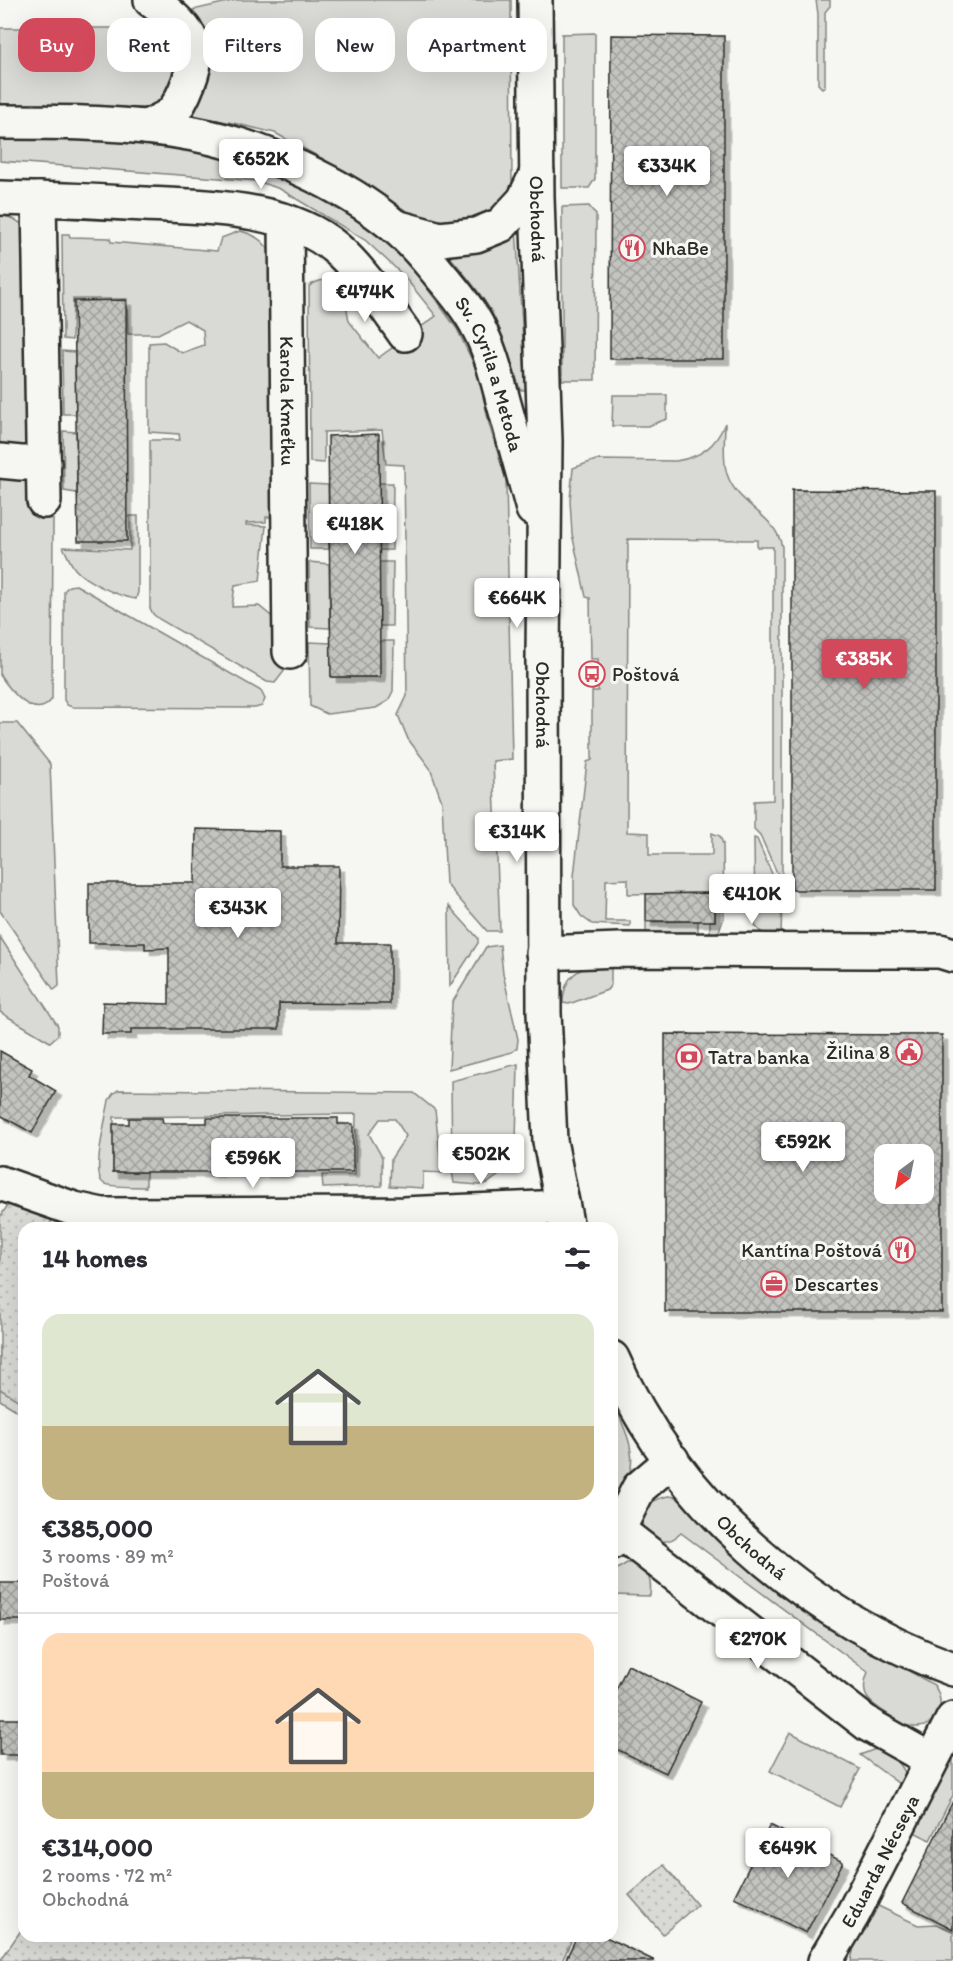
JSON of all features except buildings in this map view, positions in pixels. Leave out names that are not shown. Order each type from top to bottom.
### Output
[{"type":"street","points":[[147,127],[171,114],[186,90],[195,49],[178,22],[152,0]]},
{"type":"street","name":"Obchodná","points":[[535,0],[544,441],[543,953],[550,1141],[564,1218]]},
{"type":"street","name":"Sv. Cyrila a Metoda","points":[[0,122],[56,122],[147,127],[194,134],[241,145],[294,166],[354,198],[395,226],[452,289],[478,327],[493,364],[543,546]]},
{"type":"street","name":"Sv. Cyrila a Metoda","points":[[395,226],[440,239],[477,235],[501,225],[524,200],[537,173]]},
{"type":"street","points":[[0,198],[226,208],[286,221],[304,228],[336,249],[366,281],[405,334]]},
{"type":"street","points":[[39,199],[44,501]]},
{"type":"street","name":"Karola Kmeťku","points":[[286,221],[290,652]]},
{"type":"street","points":[[0,461],[21,464],[44,463]]},
{"type":"street","points":[[543,953],[619,950],[940,951],[953,954]]},
{"type":"street","points":[[0,1183],[74,1209],[102,1215],[403,1214],[564,1218]]},
{"type":"street","name":"Obchodná","points":[[618,1369],[641,1413],[672,1460],[731,1529],[773,1567],[817,1600],[858,1626],[901,1648],[953,1669]]},
{"type":"street","points":[[618,1530],[639,1488],[672,1460]]},
{"type":"street","points":[[618,1538],[869,1725],[931,1760]]},
{"type":"street","name":"Eduarda Nécseya","points":[[825,1961],[853,1914],[953,1719]]},
{"type":"green space","points":[[236,0],[511,0],[511,18],[407,18],[407,72],[511,72],[512,191],[498,209],[459,224],[440,224],[421,220],[323,159],[275,133],[188,115],[203,87],[207,72],[303,72],[303,18],[203,18],[203,34],[193,10]]},
{"type":"green space","points":[[816,0],[830,0],[830,6],[825,12],[825,86],[822,88],[818,84]]},
{"type":"green space","points":[[0,28],[18,28],[18,72],[95,72],[95,28],[107,28],[107,72],[176,72],[167,94],[149,108],[0,107]]},
{"type":"green space","points":[[595,33],[595,179],[589,188],[562,188],[562,34]]},
{"type":"green space","points":[[0,137],[158,144],[215,155],[266,171],[311,193],[354,218],[382,238],[411,266],[457,329],[479,375],[489,424],[506,480],[512,759],[493,761],[500,931],[487,931],[446,884],[442,802],[430,768],[408,739],[398,715],[407,696],[404,465],[386,464],[382,430],[324,432],[324,463],[310,462],[309,286],[326,280],[343,288],[349,321],[378,358],[436,316],[403,275],[365,240],[280,189],[257,181],[0,161]]},
{"type":"green space","points":[[589,206],[596,215],[595,380],[562,380],[562,207]]},
{"type":"green space","points":[[0,215],[16,220],[29,231],[26,430],[28,457],[0,455]]},
{"type":"green space","points":[[516,227],[526,390],[520,390],[504,340],[491,311],[442,247]]},
{"type":"green space","points":[[240,231],[258,239],[266,245],[271,254],[277,517],[266,517],[266,522],[246,523],[246,525],[266,526],[260,581],[235,585],[232,607],[259,606],[276,620],[295,657],[275,683],[267,682],[159,619],[150,608],[150,440],[180,440],[179,434],[149,432],[149,343],[164,342],[182,353],[204,345],[203,330],[186,320],[158,334],[128,334],[127,299],[73,299],[72,340],[63,339],[62,234],[69,234],[70,237],[110,238],[111,242],[217,251],[221,238]]},
{"type":"green space","points":[[62,351],[75,352],[76,414],[63,414]]},
{"type":"green space","points":[[613,395],[667,395],[667,419],[648,426],[612,426]]},
{"type":"green space","points":[[725,423],[725,462],[732,485],[772,526],[782,547],[782,884],[760,835],[754,829],[754,801],[773,800],[773,547],[757,547],[757,540],[628,539],[627,832],[649,833],[649,855],[712,855],[712,833],[720,836],[723,844],[724,918],[719,931],[710,936],[710,921],[715,921],[715,893],[628,894],[628,879],[606,880],[605,921],[630,921],[630,926],[592,924],[581,916],[574,905],[574,876],[587,762],[592,760],[592,691],[598,691],[598,659],[591,659],[590,598],[586,597],[572,534],[570,500],[573,468],[596,460],[676,461],[693,457],[712,444]]},
{"type":"green space","points":[[63,431],[76,432],[77,493],[64,491]]},
{"type":"green space","points":[[0,468],[28,471],[33,516],[53,519],[52,699],[38,707],[23,702],[0,675]]},
{"type":"green space","points":[[379,483],[393,483],[392,550],[379,550]]},
{"type":"green space","points":[[309,484],[328,485],[329,549],[310,549]]},
{"type":"green space","points":[[130,516],[138,516],[138,592],[136,599],[113,592],[87,579],[73,567],[63,547],[130,550]]},
{"type":"green space","points":[[309,562],[329,564],[330,628],[310,627]]},
{"type":"green space","points":[[379,562],[393,562],[392,626],[379,626]]},
{"type":"green space","points":[[76,585],[261,691],[265,699],[262,706],[255,708],[72,707],[67,705],[64,700],[64,591],[69,586]]},
{"type":"green space","points":[[379,641],[394,641],[393,691],[388,701],[376,708],[327,714],[310,706],[309,642],[331,643],[331,677],[379,677]]},
{"type":"green space","points":[[0,723],[17,723],[50,764],[59,986],[54,990],[0,911]]},
{"type":"green space","points":[[754,838],[757,839],[782,897],[781,937],[766,935],[755,925]]},
{"type":"green space","points":[[449,906],[478,938],[478,943],[450,986]]},
{"type":"green space","points":[[698,921],[698,937],[646,937],[646,922]]},
{"type":"green space","points":[[0,937],[58,1026],[58,1035],[50,1042],[0,1012]]},
{"type":"green space","points":[[500,945],[503,974],[518,1039],[517,1048],[512,1052],[449,1069],[452,1003],[486,947]]},
{"type":"green space","points":[[611,963],[611,985],[607,990],[569,1004],[563,1003],[567,983],[577,972],[592,966]]},
{"type":"green space","points":[[518,1064],[516,1141],[499,1175],[488,1183],[479,1185],[454,1183],[451,1081]]},
{"type":"green space","points":[[118,1090],[414,1093],[435,1110],[442,1173],[423,1172],[423,1188],[390,1186],[391,1159],[406,1136],[395,1119],[380,1119],[369,1134],[382,1157],[382,1186],[323,1188],[322,1175],[355,1175],[356,1114],[114,1117],[113,1172],[146,1172],[146,1187],[106,1185],[100,1178],[99,1157],[109,1100]]},
{"type":"green space","points":[[10,1202],[52,1217],[51,1222],[18,1222],[18,1400],[0,1389],[0,1217]]},
{"type":"green space","points":[[0,1348],[18,1357],[18,1411],[0,1400]]},
{"type":"green space","points":[[618,1413],[627,1434],[631,1453],[632,1462],[618,1498]]},
{"type":"green space","points":[[668,1496],[677,1497],[765,1581],[792,1602],[934,1685],[940,1700],[935,1719],[923,1726],[907,1726],[876,1707],[865,1693],[868,1672],[681,1533],[670,1540],[659,1541],[650,1537],[644,1530],[642,1520],[644,1510],[653,1502]]},
{"type":"green space","points":[[627,1563],[638,1563],[649,1578],[650,1596],[618,1595],[618,1568]]},
{"type":"green space","points":[[790,1732],[860,1769],[840,1807],[770,1771]]},
{"type":"green space","points":[[953,1747],[953,1795],[930,1840],[912,1831]]},
{"type":"green space","points":[[878,1748],[896,1759],[901,1766],[907,1776],[902,1786],[860,1755]]},
{"type":"green space","points":[[664,1865],[697,1905],[663,1934],[629,1895]]},
{"type":"green space","points":[[874,1904],[918,1925],[936,1924],[953,1931],[953,1961],[851,1961],[854,1946]]},
{"type":"green space","points":[[18,1935],[18,1942],[571,1942],[562,1961],[0,1961]]},
{"type":"place","name":"NhaBe","points":[[632,248]]},
{"type":"place","name":"Poštová","points":[[592,674]]},
{"type":"place","name":"Žilina 8","points":[[909,1052]]},
{"type":"place","name":"Tatra banka","points":[[689,1057]]},
{"type":"place","name":"Kantína Poštová","points":[[902,1250]]},
{"type":"place","name":"Descartes","points":[[774,1284]]}]
